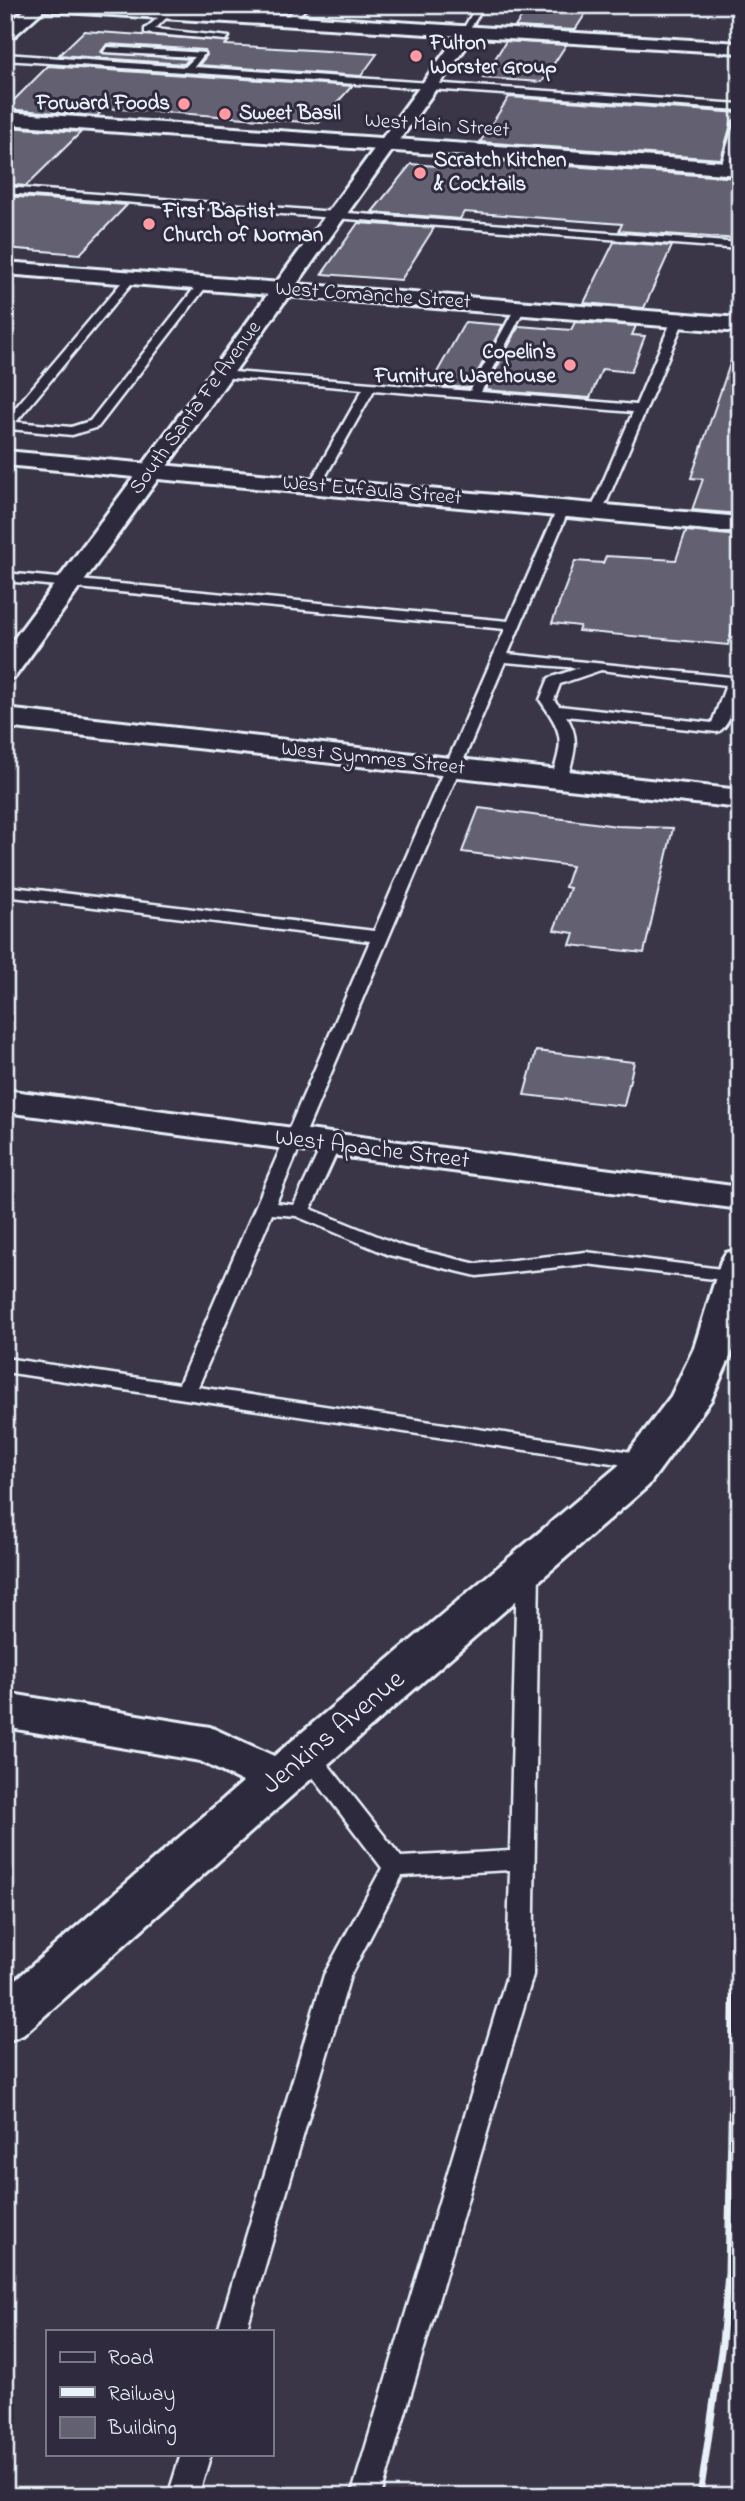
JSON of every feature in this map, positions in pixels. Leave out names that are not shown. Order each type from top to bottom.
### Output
[{"type":"street","points":[[31,5],[740,48]]},
{"type":"street","points":[[9,28],[40,6]]},
{"type":"street","name":"South Santa Fe Avenue","points":[[5,671],[387,145],[464,31]]},
{"type":"street","name":"West Main Street","points":[[5,118],[731,169]]},
{"type":"street","name":"West Comanche Street","points":[[5,268],[740,325]]},
{"type":"street","name":"West Eufaula Street","points":[[5,458],[740,525]]},
{"type":"street","name":"West Symmes Street","points":[[5,718],[740,799]]},
{"type":"street","name":"West Apache Street","points":[[5,1101],[740,1198]]},
{"type":"street","name":"Jenkins Avenue","points":[[5,2020],[293,1767],[633,1476],[690,1400],[704,1368],[738,1269]]},
{"type":"street","points":[[5,1710],[210,1745],[293,1767]]},
{"type":"lane","points":[[287,21],[306,5]]},
{"type":"lane","points":[[464,31],[481,5]]},
{"type":"lane","points":[[166,14],[148,31],[225,37]]},
{"type":"lane","points":[[107,50],[202,55],[188,68]]},
{"type":"lane","points":[[5,57],[740,107]]},
{"type":"lane","points":[[731,169],[740,122]]},
{"type":"lane","points":[[5,190],[740,246]]},
{"type":"lane","points":[[6,426],[131,278]]},
{"type":"lane","points":[[6,426],[72,430],[94,424],[204,283]]},
{"type":"lane","points":[[473,396],[520,308]]},
{"type":"lane","points":[[596,512],[678,320]]},
{"type":"lane","points":[[221,374],[640,409]]},
{"type":"lane","points":[[314,486],[370,387]]},
{"type":"lane","points":[[186,1392],[563,509]]},
{"type":"lane","points":[[5,577],[512,626]]},
{"type":"lane","points":[[499,657],[737,682],[717,728],[555,710]]},
{"type":"lane","points":[[559,779],[571,740],[547,700],[554,681],[600,666]]},
{"type":"lane","points":[[5,891],[380,937]]},
{"type":"lane","points":[[300,1211],[331,1145]]},
{"type":"lane","points":[[264,1207],[300,1211],[396,1251],[477,1270],[586,1258],[738,1269]]},
{"type":"lane","points":[[5,1365],[186,1392],[653,1452]]},
{"type":"lane","points":[[366,2496],[520,1975],[528,1567]]},
{"type":"lane","points":[[293,1767],[395,1867],[522,1860]]},
{"type":"lane","points":[[232,2330],[337,1975],[395,1867]]},
{"type":"lane","points":[[183,2496],[195,2456]]},
{"type":"building","points":[[591,5],[575,30],[515,27],[528,7]]},
{"type":"building","points":[[84,31],[229,41],[225,45],[377,54],[361,76],[199,65],[207,55],[205,50],[107,44],[101,52],[189,59],[184,64],[59,55]]},
{"type":"building","points":[[506,41],[566,45],[542,82],[483,78]]},
{"type":"building","points":[[48,66],[352,86],[319,123],[105,108],[97,116],[5,109]]},
{"type":"building","points":[[509,97],[740,113],[740,117],[732,121],[721,159],[480,142]]},
{"type":"building","points":[[5,127],[81,132],[26,186],[5,184]]},
{"type":"building","points":[[469,159],[740,178],[740,239],[619,231],[622,224],[464,212],[460,219],[372,212],[411,164],[464,168]]},
{"type":"building","points":[[5,196],[127,205],[80,254],[5,248]]},
{"type":"building","points":[[358,223],[434,228],[401,280],[322,274]]},
{"type":"building","points":[[614,242],[672,246],[644,308],[584,303]]},
{"type":"building","points":[[465,322],[503,325],[469,388],[430,385]]},
{"type":"building","name":"Copelin's Furniture Warehouse","points":[[575,322],[636,326],[632,335],[645,336],[631,372],[602,369],[590,398],[485,390],[519,326],[571,330]]},
{"type":"building","points":[[733,355],[740,356],[740,514],[692,510],[703,479],[691,478]]},
{"type":"building","points":[[686,531],[740,536],[740,602],[728,645],[578,631],[580,626],[552,623],[575,561],[603,563],[606,556],[676,560]]},
{"type":"building","points":[[479,808],[617,826],[673,828],[644,953],[570,945],[574,933],[554,930],[570,888],[565,887],[572,866],[462,852]]},
{"type":"building","points":[[536,1051],[634,1062],[624,1106],[524,1095]]},
{"type":"railway","points":[[700,2496],[722,2344],[728,2273],[734,1983],[740,1937]]},
{"type":"place","name":"Fulton Worster Group","points":[[416,56]]},
{"type":"place","name":"Forward Foods","points":[[184,104]]},
{"type":"place","name":"Sweet Basil","points":[[225,114]]},
{"type":"place","name":"Scratch Kitchen & Cocktails","points":[[420,173]]},
{"type":"place","name":"First Baptist Church of Norman","points":[[149,224]]},
{"type":"place","name":"Copelin's Furniture Warehouse","points":[[570,365]]}]
